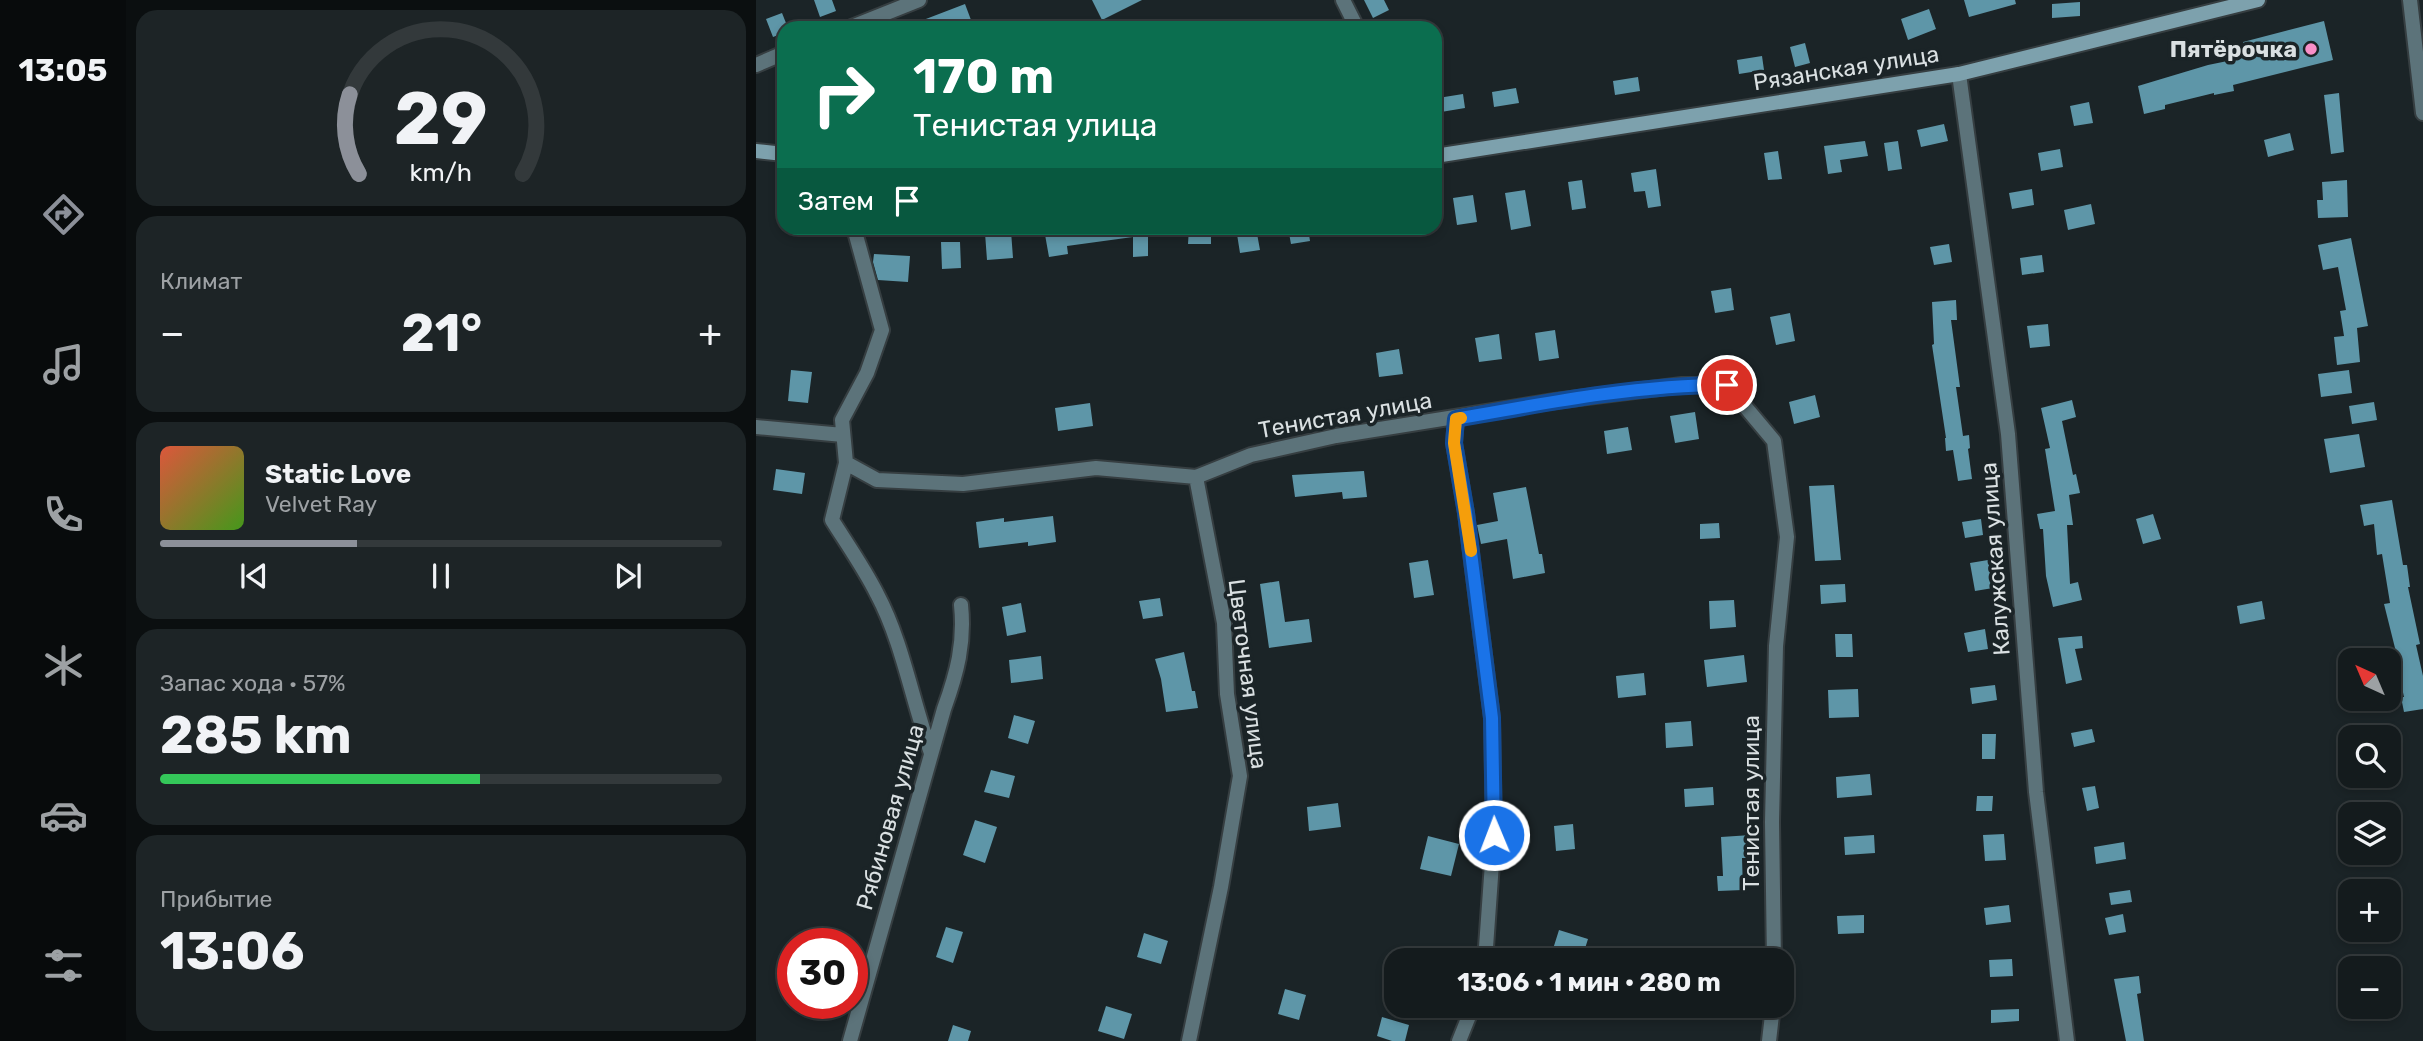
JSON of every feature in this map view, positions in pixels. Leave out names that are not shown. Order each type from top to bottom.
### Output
[{"type":"main road","name":"Рязанская улица","points":[[1442,155],[1959,74],[2258,0]]},
{"type":"main road","points":[[756,151],[777,153]]},
{"type":"street","points":[[866,21],[919,0]]},
{"type":"street","points":[[1343,0],[1354,21]]},
{"type":"street","points":[[2410,0],[2423,113]]},
{"type":"street","points":[[756,65],[777,57]]},
{"type":"street","name":"Калужская улица","points":[[1959,74],[2008,434],[2036,792],[2067,1041]]},
{"type":"street","points":[[856,235],[882,330],[867,373],[842,420],[846,463],[832,520],[878,595],[902,656],[931,753]]},
{"type":"street","name":"Тенистая улица","points":[[846,463],[877,480],[963,484],[1096,468],[1196,477],[1251,455],[1336,436],[1456,419],[1555,401],[1670,386],[1727,385],[1774,441],[1787,537],[1776,646],[1772,822],[1774,948]]},
{"type":"street","points":[[1456,419],[1454,443],[1466,513],[1492,718],[1494,835],[1486,948]]},
{"type":"street","points":[[756,427],[843,435]]},
{"type":"street","name":"Цветочная улица","points":[[1189,1041],[1221,887],[1240,776],[1227,694],[1224,623],[1196,477]]},
{"type":"street","name":"Рябиновая улица","points":[[850,1041],[931,753],[958,671],[963,625],[961,604]]},
{"type":"street","points":[[1459,1041],[1468,1018]]},
{"type":"street","points":[[1769,1041],[1772,1018]]},
{"type":"building","points":[[814,0],[832,0],[836,11],[820,17]]},
{"type":"building","points":[[1092,0],[1142,0],[1102,20]]},
{"type":"building","points":[[1364,0],[1384,0],[1389,10],[1373,18]]},
{"type":"building","points":[[1964,0],[2015,0],[2016,4],[1969,17]]},
{"type":"building","points":[[2080,2],[2080,16],[2052,18],[2052,4]]},
{"type":"building","points":[[965,4],[971,21],[921,21]]},
{"type":"building","points":[[1929,9],[1936,29],[1908,40],[1901,19]]},
{"type":"building","points":[[782,13],[785,21],[777,21],[777,36],[773,37],[766,19]]},
{"type":"building","points":[[2324,21],[2333,60],[2233,85],[2234,91],[2165,105],[2165,109],[2144,114],[2138,86],[2208,65],[2247,57],[2243,42]]},
{"type":"building","points":[[1805,43],[1810,63],[1795,67],[1790,47]]},
{"type":"building","points":[[1762,56],[1764,70],[1739,74],[1737,60]]},
{"type":"building","points":[[1638,77],[1640,91],[1615,95],[1613,81]]},
{"type":"building","points":[[1516,88],[1519,103],[1494,107],[1492,92]]},
{"type":"building","points":[[2339,93],[2344,152],[2331,154],[2324,95]]},
{"type":"building","points":[[1463,94],[1465,108],[1442,112],[1442,97]]},
{"type":"building","points":[[2089,102],[2093,123],[2074,126],[2070,106]]},
{"type":"building","points":[[1944,124],[1948,141],[1921,147],[1917,130]]},
{"type":"building","points":[[2290,133],[2294,150],[2268,157],[2264,140]]},
{"type":"building","points":[[1865,141],[1868,156],[1840,160],[1842,172],[1828,174],[1824,146]]},
{"type":"building","points":[[1898,141],[1902,169],[1888,171],[1884,143]]},
{"type":"building","points":[[2060,149],[2063,167],[2041,171],[2038,153]]},
{"type":"building","points":[[1778,151],[1782,179],[1768,180],[1764,153]]},
{"type":"building","points":[[1656,169],[1661,206],[1648,208],[1645,191],[1634,192],[1631,173]]},
{"type":"building","points":[[1582,180],[1586,208],[1572,210],[1568,182]]},
{"type":"building","points":[[2347,180],[2348,217],[2318,218],[2317,200],[2323,200],[2322,182]]},
{"type":"building","points":[[2032,189],[2034,205],[2012,209],[2009,193]]},
{"type":"building","points":[[1525,190],[1531,226],[1511,230],[1505,193]]},
{"type":"building","points":[[1473,195],[1477,222],[1457,225],[1453,198]]},
{"type":"building","points":[[2091,204],[2095,224],[2068,230],[2064,210]]},
{"type":"building","points":[[985,235],[1011,235],[1013,258],[987,260]]},
{"type":"building","points":[[1045,235],[1148,235],[1148,256],[1133,257],[1133,237],[1067,246],[1068,254],[1049,257]]},
{"type":"building","points":[[1189,235],[1211,235],[1211,244],[1188,244]]},
{"type":"building","points":[[1237,235],[1257,235],[1260,250],[1240,253]]},
{"type":"building","points":[[1289,235],[1309,235],[1310,241],[1291,244]]},
{"type":"building","points":[[2351,238],[2368,326],[2357,328],[2360,362],[2337,365],[2334,337],[2344,336],[2340,311],[2346,310],[2338,267],[2323,270],[2318,245]]},
{"type":"building","points":[[941,242],[960,242],[961,268],[942,269]]},
{"type":"building","points":[[1949,244],[1952,262],[1934,265],[1930,247]]},
{"type":"building","points":[[874,254],[910,256],[908,282],[878,280],[873,262]]},
{"type":"building","points":[[2042,255],[2044,272],[2022,275],[2020,258]]},
{"type":"building","points":[[1731,288],[1734,310],[1715,313],[1711,291]]},
{"type":"building","points":[[1956,300],[1957,320],[1951,320],[1960,387],[1956,387],[1963,436],[1969,435],[1972,479],[1958,481],[1953,450],[1946,451],[1932,345],[1932,302]]},
{"type":"building","points":[[1790,313],[1795,341],[1776,345],[1770,317]]},
{"type":"building","points":[[2048,324],[2050,346],[2030,348],[2027,326]]},
{"type":"building","points":[[1555,330],[1559,358],[1539,361],[1535,333]]},
{"type":"building","points":[[1499,334],[1502,359],[1479,362],[1475,338]]},
{"type":"building","points":[[1399,349],[1403,374],[1379,377],[1376,353]]},
{"type":"building","points":[[791,370],[812,372],[808,403],[788,401]]},
{"type":"building","points":[[2349,370],[2352,393],[2321,397],[2318,374]]},
{"type":"building","points":[[1815,395],[1820,417],[1794,424],[1789,402]]},
{"type":"building","points":[[2072,400],[2076,417],[2062,421],[2073,475],[2076,474],[2080,493],[2069,495],[2073,525],[2067,525],[2070,584],[2078,582],[2082,600],[2053,607],[2046,576],[2043,529],[2040,529],[2037,514],[2055,511],[2045,449],[2050,448],[2041,408]]},
{"type":"building","points":[[2374,402],[2377,420],[2352,424],[2349,406]]},
{"type":"building","points":[[1090,403],[1093,426],[1058,431],[1055,408]]},
{"type":"building","points":[[1695,412],[1699,439],[1675,443],[1670,416]]},
{"type":"building","points":[[1628,427],[1632,450],[1607,454],[1604,431]]},
{"type":"building","points":[[2359,434],[2365,467],[2330,473],[2324,439]]},
{"type":"building","points":[[776,469],[805,473],[802,494],[773,490]]},
{"type":"building","points":[[1364,471],[1367,497],[1343,499],[1342,492],[1295,497],[1292,475]]},
{"type":"building","points":[[1834,485],[1841,560],[1815,561],[1809,486]]},
{"type":"building","points":[[1526,487],[1545,573],[1513,579],[1507,539],[1481,544],[1477,525],[1498,521],[1493,493]]},
{"type":"building","points":[[2392,500],[2403,565],[2407,565],[2408,587],[2420,644],[2416,645],[2423,676],[2423,709],[2404,712],[2401,697],[2404,697],[2401,683],[2401,648],[2395,648],[2384,604],[2390,603],[2382,554],[2377,555],[2374,524],[2364,526],[2360,505]]},
{"type":"building","points":[[2153,514],[2161,539],[2143,544],[2136,519]]},
{"type":"building","points":[[1053,516],[1056,542],[1028,546],[1028,542],[979,548],[976,522],[1004,518],[1004,522]]},
{"type":"building","points":[[1981,519],[1983,535],[1965,538],[1962,522]]},
{"type":"building","points":[[1719,523],[1720,538],[1700,539],[1700,524]]},
{"type":"building","points":[[1428,560],[1434,595],[1414,598],[1409,563]]},
{"type":"building","points":[[1988,560],[1993,588],[1975,591],[1970,563]]},
{"type":"building","points":[[1279,581],[1285,622],[1309,619],[1312,642],[1269,648],[1260,584]]},
{"type":"building","points":[[1845,584],[1846,602],[1821,604],[1820,585]]},
{"type":"building","points":[[1160,598],[1163,616],[1143,619],[1139,601]]},
{"type":"building","points":[[1734,600],[1736,627],[1710,629],[1709,601]]},
{"type":"building","points":[[2262,601],[2265,619],[2240,624],[2237,606]]},
{"type":"building","points":[[1021,603],[1026,632],[1007,636],[1002,607]]},
{"type":"building","points":[[1985,629],[1988,649],[1968,652],[1964,633]]},
{"type":"building","points":[[1835,634],[1852,634],[1853,657],[1836,657]]},
{"type":"building","points":[[2082,636],[2083,648],[2075,649],[2082,680],[2066,684],[2058,638]]},
{"type":"building","points":[[1184,652],[1198,708],[1166,712],[1155,659]]},
{"type":"building","points":[[1744,655],[1747,682],[1707,687],[1704,660]]},
{"type":"building","points":[[1041,656],[1043,679],[1011,683],[1009,660]]},
{"type":"building","points":[[1644,673],[1646,695],[1618,698],[1616,676]]},
{"type":"building","points":[[1995,685],[1997,700],[1972,704],[1970,688]]},
{"type":"building","points":[[1858,689],[1859,717],[1829,718],[1828,690]]},
{"type":"building","points":[[1014,715],[1035,721],[1028,744],[1008,738]]},
{"type":"building","points":[[1691,721],[1693,746],[1666,748],[1665,723]]},
{"type":"building","points":[[2092,729],[2095,742],[2074,747],[2071,733]]},
{"type":"building","points":[[1982,734],[1996,734],[1995,759],[1982,759]]},
{"type":"building","points":[[991,770],[1015,776],[1009,798],[984,792]]},
{"type":"building","points":[[1870,774],[1872,795],[1837,798],[1836,777]]},
{"type":"building","points":[[2095,786],[2099,808],[2087,811],[2082,788]]},
{"type":"building","points":[[1713,787],[1714,805],[1685,807],[1684,789]]},
{"type":"building","points":[[1977,796],[1993,796],[1992,811],[1976,811]]},
{"type":"building","points":[[1338,803],[1341,827],[1309,831],[1307,807]]},
{"type":"building","points":[[975,820],[997,827],[985,863],[963,855]]},
{"type":"building","points":[[1573,824],[1575,849],[1556,851],[1554,826]]},
{"type":"building","points":[[2004,834],[2006,860],[1985,861],[1983,835]]},
{"type":"building","points":[[1751,835],[1752,858],[1742,858],[1743,890],[1718,891],[1717,876],[1723,876],[1721,837]]},
{"type":"building","points":[[1874,835],[1875,853],[1845,855],[1844,837]]},
{"type":"building","points":[[1428,836],[1459,844],[1451,876],[1420,869]]},
{"type":"building","points":[[2124,842],[2126,859],[2096,864],[2094,847]]},
{"type":"building","points":[[2130,890],[2132,902],[2111,905],[2109,893]]},
{"type":"building","points":[[2009,905],[2011,922],[1986,925],[1984,908]]},
{"type":"building","points":[[2123,914],[2126,932],[2109,935],[2105,918]]},
{"type":"building","points":[[1864,915],[1864,933],[1838,934],[1837,916]]},
{"type":"building","points":[[946,927],[963,932],[953,963],[936,957]]},
{"type":"building","points":[[1559,930],[1588,939],[1585,948],[1553,948]]},
{"type":"building","points":[[1144,933],[1168,941],[1161,964],[1137,957]]},
{"type":"building","points":[[2012,959],[2013,976],[1990,977],[1989,960]]},
{"type":"building","points":[[2139,976],[2141,993],[2137,994],[2144,1041],[2126,1041],[2114,979]]},
{"type":"building","points":[[1285,989],[1306,995],[1299,1020],[1278,1014]]},
{"type":"building","points":[[1106,1006],[1132,1014],[1124,1039],[1098,1031]]},
{"type":"building","points":[[2019,1009],[2019,1021],[1991,1023],[1991,1010]]},
{"type":"building","points":[[1382,1017],[1409,1025],[1405,1041],[1392,1041],[1377,1036]]},
{"type":"building","points":[[953,1025],[971,1031],[968,1041],[948,1041]]},
{"type":"slow traffic","points":[[1461,418],[1456,419],[1454,443],[1471,551]]},
{"type":"place","name":"Пятёрочка","points":[[2311,49]]},
{"type":"route","points":[[1494,835],[1492,718],[1466,513],[1454,443],[1456,419],[1555,401],[1682,385],[1727,385]]}]
